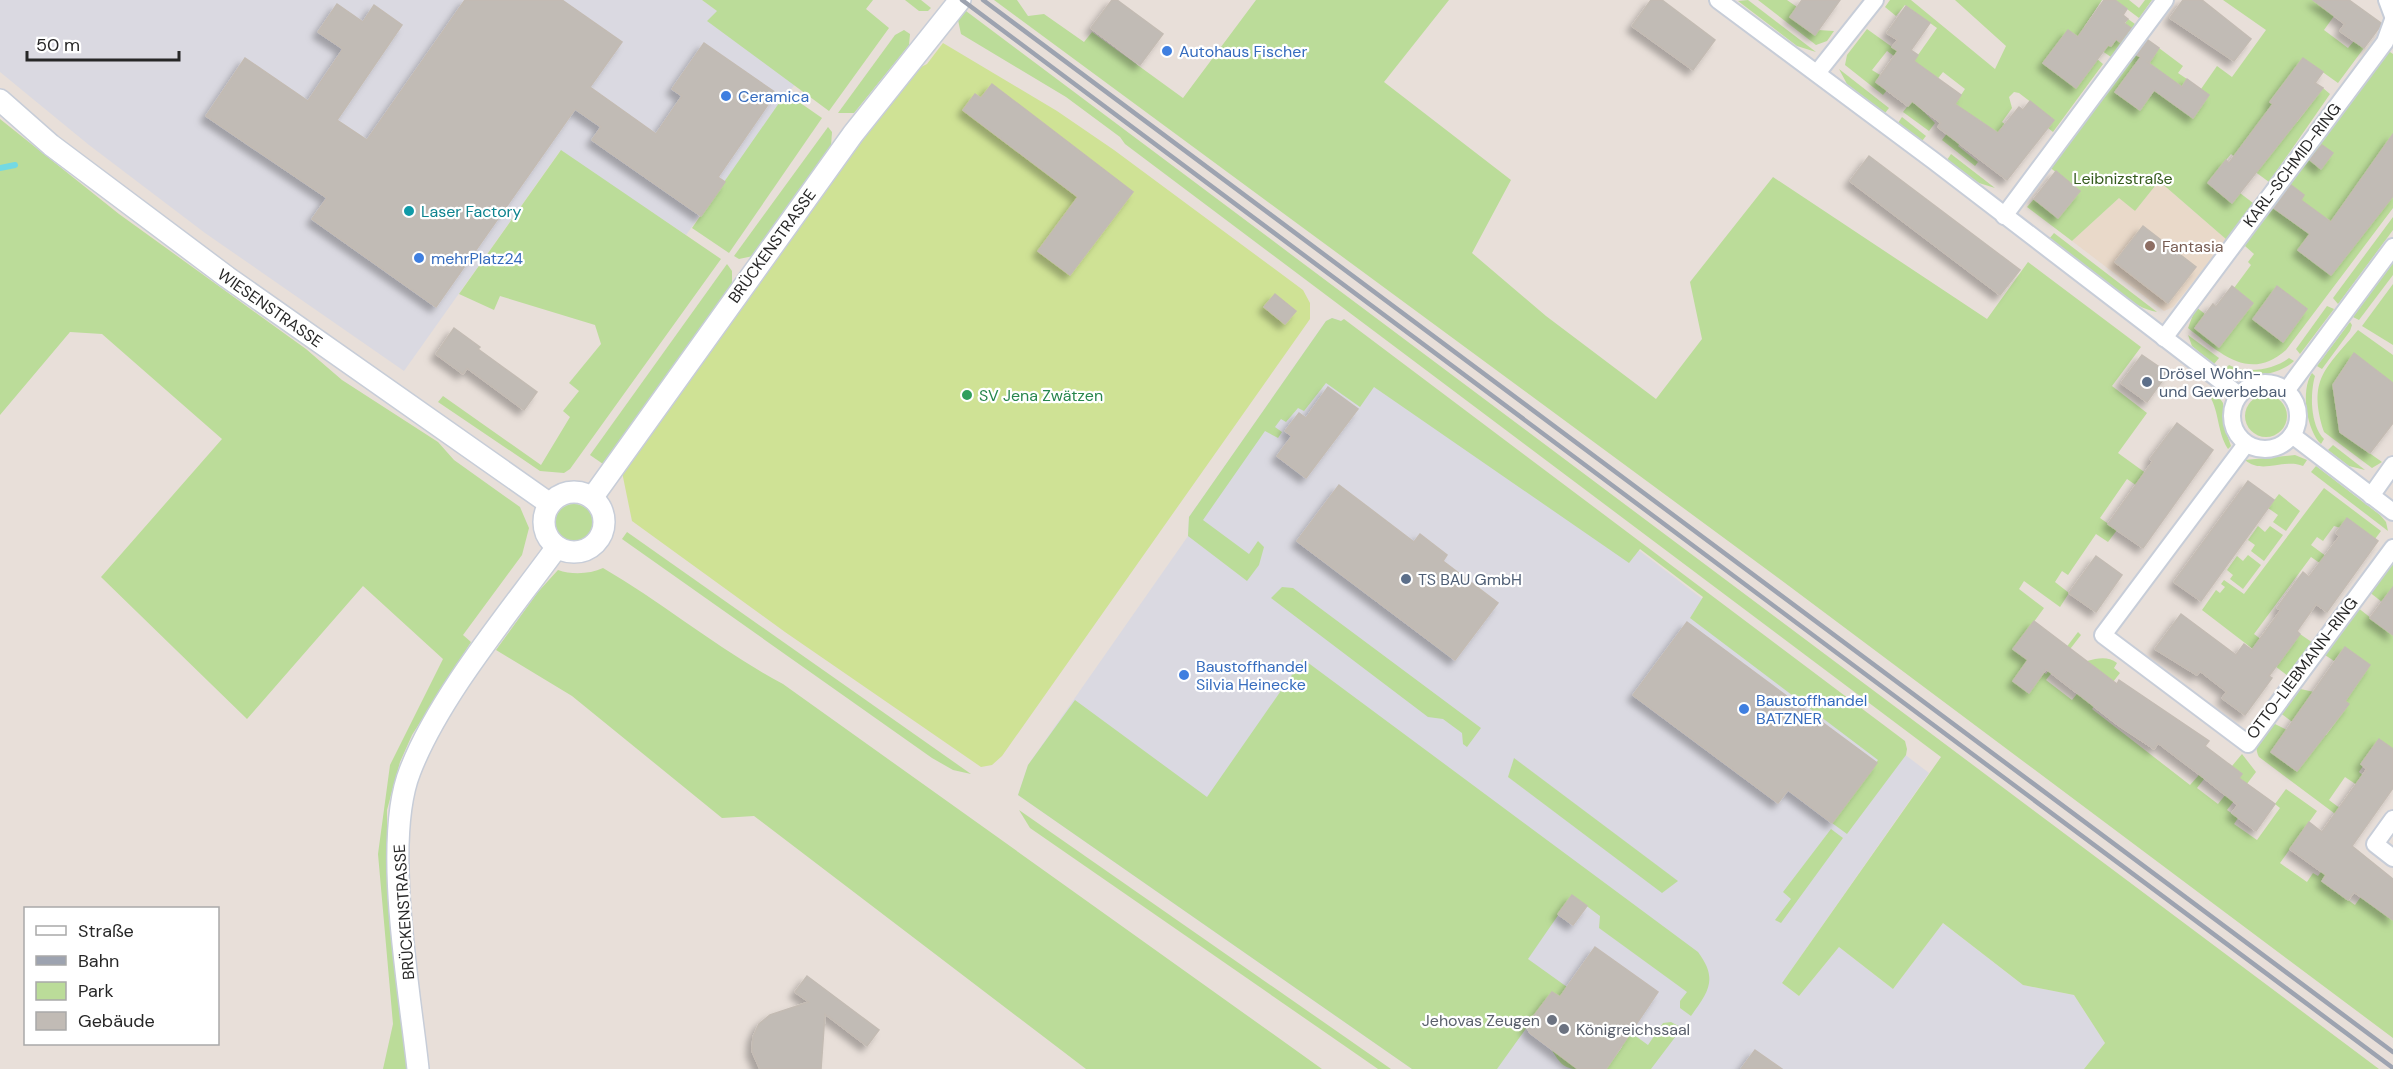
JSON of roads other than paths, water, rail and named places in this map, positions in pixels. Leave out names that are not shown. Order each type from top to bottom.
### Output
[{"type":"street","name":"BRÜCKENSTRASSE","points":[[592,498],[846,144],[960,0]]},
{"type":"street","points":[[1718,0],[2239,395]]},
{"type":"street","points":[[1817,73],[1875,0]]},
{"type":"street","points":[[2004,216],[2165,0]]},
{"type":"street","name":"KARL-SCHMID-RING","points":[[2164,338],[2385,42],[2393,18],[2387,0]]},
{"type":"street","name":"WIESENSTRASSE","points":[[0,100],[51,146],[227,277],[550,504]]},
{"type":"street","points":[[2286,391],[2393,248]]},
{"type":"street","points":[[2262,383],[2277,386],[2286,391],[2297,408],[2297,424],[2287,442],[2272,449],[2262,450],[2246,444],[2236,434],[2231,419],[2232,409],[2239,395],[2247,388],[2262,383]]},
{"type":"street","points":[[2292,435],[2393,512]]},
{"type":"street","name":"OTTO-LIEBMANN-RING","points":[[2246,444],[2103,635],[2248,744],[2393,548]]},
{"type":"street","points":[[2371,496],[2393,465]]},
{"type":"street","points":[[574,492],[592,498],[603,513],[605,522],[599,540],[584,552],[565,552],[557,548],[545,532],[544,523],[550,504],[565,493],[574,492]]},
{"type":"street","name":"BRÜCKENSTRASSE","points":[[418,1069],[404,934],[398,846],[403,799],[409,772],[457,686],[557,548]]},
{"type":"street","points":[[2393,819],[2375,844],[2393,858]]},
{"type":"waterway","points":[[0,168],[15,165]]},
{"type":"railway","points":[[962,0],[2393,1068]]},
{"type":"railway","points":[[983,0],[2393,1052]]},
{"type":"place","name":"Autohaus Fischer","points":[[1167,51]]},
{"type":"place","name":"Ceramica","points":[[726,96]]},
{"type":"place","name":"Laser Factory","points":[[409,211]]},
{"type":"place","name":"Fantasia","points":[[2150,246]]},
{"type":"place","name":"mehrPlatz24","points":[[419,258]]},
{"type":"place","name":"Drösel Wohn- und Gewerbebau","points":[[2147,382]]},
{"type":"place","name":"SV Jena Zwätzen","points":[[967,395]]},
{"type":"place","name":"TS BAU GmbH","points":[[1406,579]]},
{"type":"place","name":"Baustoffhandel Silvia Heinecke","points":[[1184,675]]},
{"type":"place","name":"Baustoffhandel BATZNER","points":[[1744,709]]},
{"type":"place","name":"Jehovas Zeugen","points":[[1552,1020]]},
{"type":"place","name":"Königreichssaal","points":[[1564,1029]]},
{"type":"park label","name":"Leibnizstraße","points":[[2123,178]]}]
